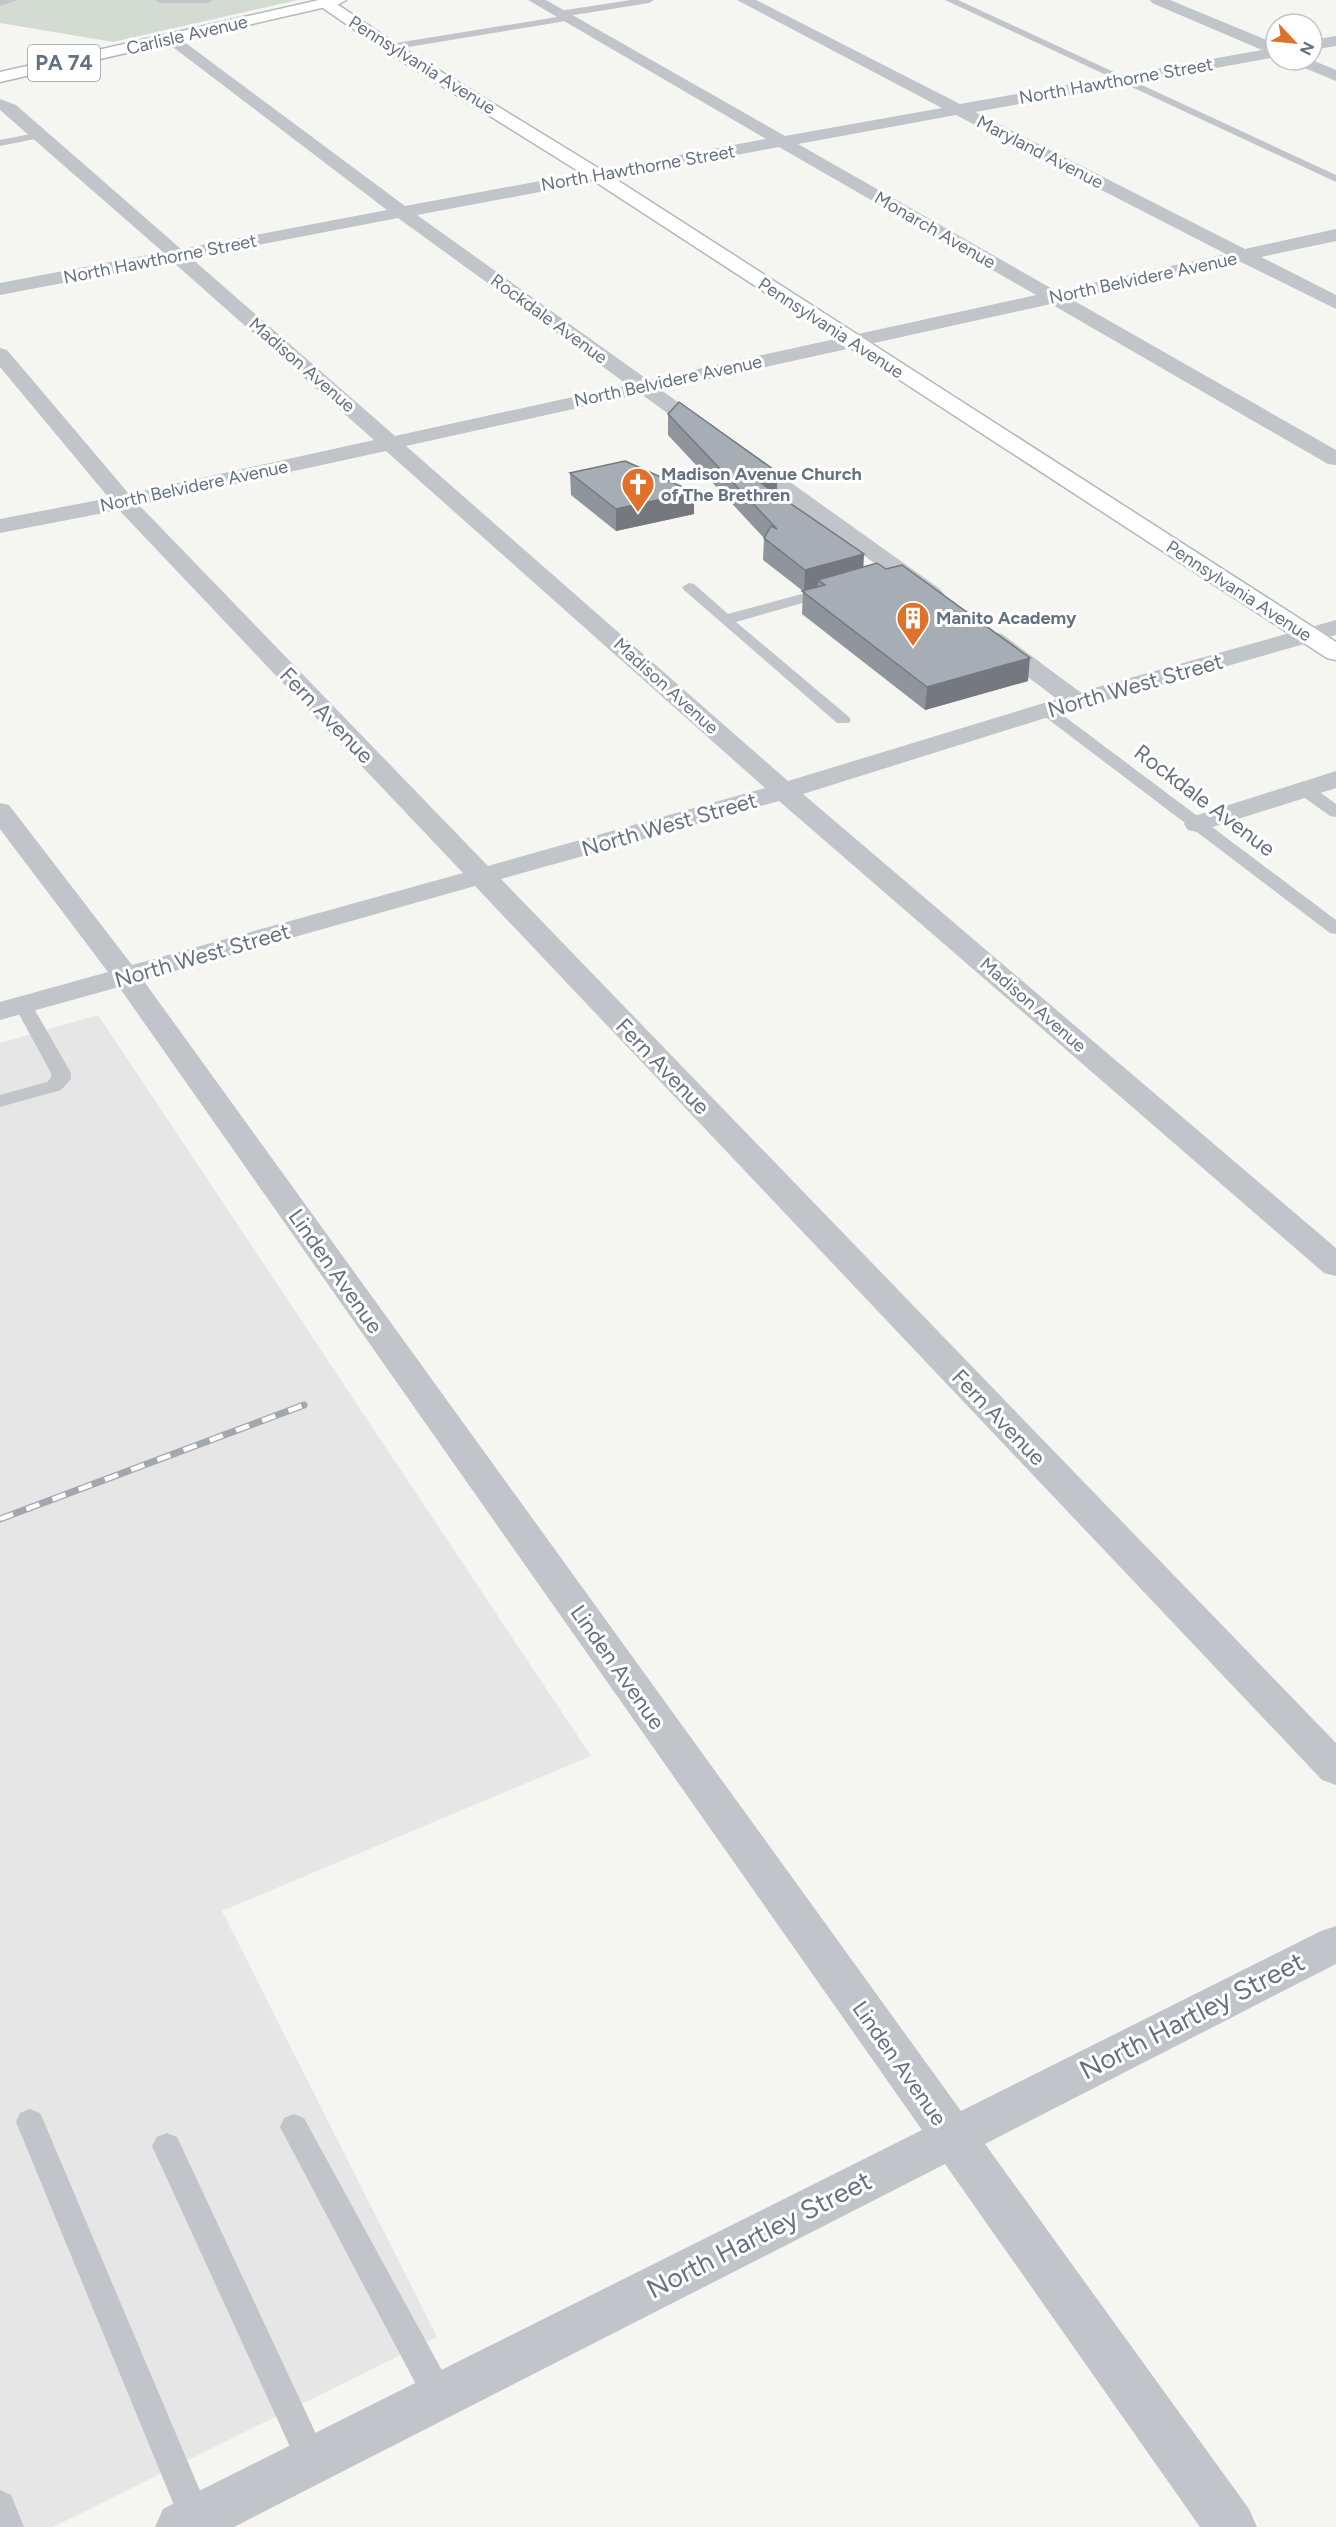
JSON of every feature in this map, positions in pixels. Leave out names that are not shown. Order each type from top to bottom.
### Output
[{"type":"street","name":"Monarch Avenue","points":[[534,0],[1336,459]]},
{"type":"street","name":"Maryland Avenue","points":[[744,0],[1336,303]]},
{"type":"street","points":[[1156,0],[1264,46]]},
{"type":"street","name":"Carlisle Avenue","points":[[0,77],[332,2]]},
{"type":"street","name":"Pennsylvania Avenue","points":[[332,2],[390,47],[597,175],[1336,653]]},
{"type":"street","name":"Rockdale Avenue","points":[[170,38],[401,212],[948,606]]},
{"type":"street","name":"North Hawthorne Street","points":[[0,289],[597,175],[1264,53]]},
{"type":"street","name":"Madison Avenue","points":[[0,104],[10,109],[41,135],[176,256],[392,442],[784,791],[1336,1265]]},
{"type":"street","name":"North Belvidere Avenue","points":[[0,526],[124,502],[642,386],[1336,235]]},
{"type":"street","name":"Fern Avenue","points":[[0,354],[124,502],[1336,1769]]},
{"type":"street","points":[[976,627],[1077,702]]},
{"type":"street","name":"North West Street","points":[[11,1008],[784,791],[1046,710],[1336,627]]},
{"type":"street","points":[[1197,824],[1336,779]]},
{"type":"street","name":"Linden Avenue","points":[[0,811],[126,976],[1231,2527]]},
{"type":"street","name":"North Hartley Street","points":[[188,2523],[440,2398],[1336,1944]]},
{"type":"lane","points":[[0,3],[13,0]]},
{"type":"lane","points":[[160,0],[179,3],[208,0]]},
{"type":"lane","points":[[390,47],[649,0]]},
{"type":"lane","points":[[950,0],[1336,179]]},
{"type":"lane","points":[[0,143],[41,135]]},
{"type":"lane","points":[[881,578],[902,572]]},
{"type":"lane","points":[[726,620],[848,586]]},
{"type":"lane","points":[[689,587],[843,720]]},
{"type":"lane","name":"Rockdale Avenue","points":[[1046,710],[1336,928]]},
{"type":"lane","points":[[1304,789],[1336,812]]},
{"type":"lane","points":[[0,1101],[54,1086],[62,1079],[61,1073],[11,1008]]},
{"type":"lane","points":[[30,2122],[188,2523]]},
{"type":"lane","points":[[294,2127],[440,2398]]},
{"type":"lane","points":[[167,2146],[313,2462]]},
{"type":"lane","points":[[0,2506],[8,2527]]},
{"type":"shaded area","points":[[0,0],[298,0],[113,42],[0,23]]},
{"type":"shaded area","points":[[98,1015],[591,1756],[222,1911],[437,2337],[53,2527],[0,2527],[0,1043]]},
{"type":"building","points":[[679,402],[777,472],[755,479],[864,554],[805,570],[764,538],[771,526],[777,529],[668,414]]},
{"type":"building","points":[[625,461],[694,492],[616,509],[570,473]]},
{"type":"building","name":"Manito Academy","points":[[877,563],[886,569],[902,565],[1030,658],[927,687],[802,591],[825,585],[818,580]]},
{"type":"railway","points":[[0,1519],[304,1405]]},
{"type":"place","name":"Madison Avenue Church of The Brethren","points":[[638,513]]},
{"type":"place","name":"Manito Academy","points":[[913,647]]}]
